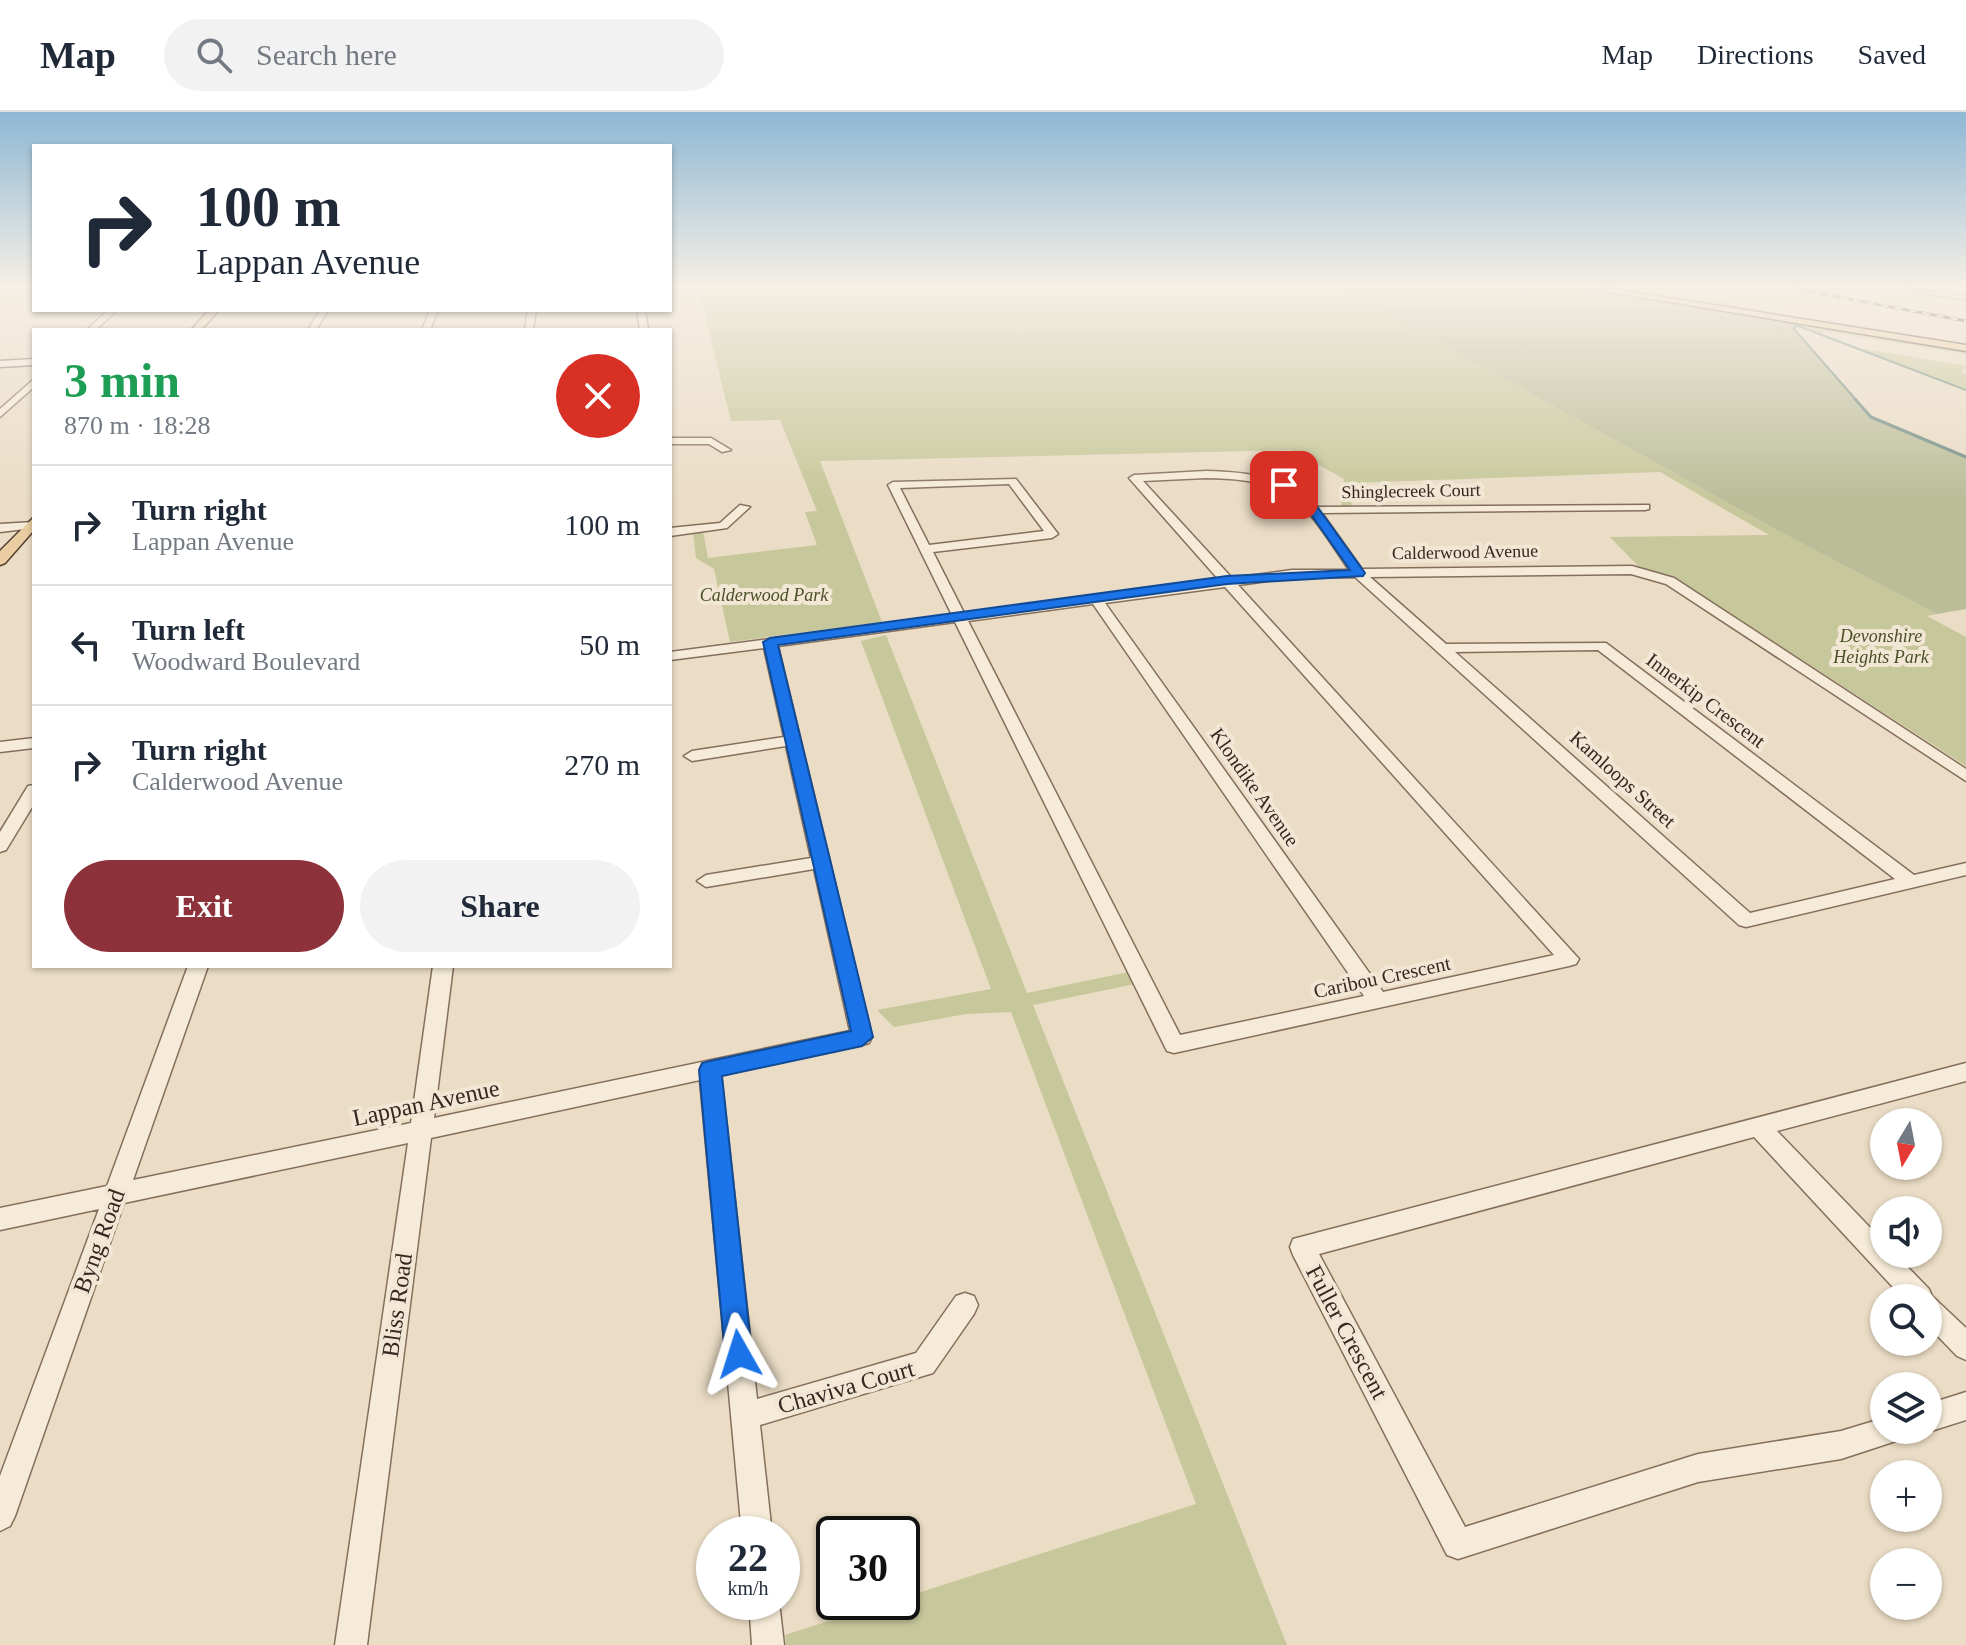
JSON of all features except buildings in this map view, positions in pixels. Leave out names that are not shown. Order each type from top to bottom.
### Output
[{"type":"main road","points":[[0,560],[32,524]]},
{"type":"street","points":[[0,364],[32,362]]},
{"type":"street","points":[[0,414],[32,384]]},
{"type":"street","points":[[20,396],[32,394]]},
{"type":"street","points":[[672,441],[711,441],[726,450]]},
{"type":"street","name":"Shinglecreek Court","points":[[1227,580],[1134,478],[1223,476],[1262,480],[1302,494],[1314,510],[1645,507]]},
{"type":"street","points":[[926,549],[1052,534],[1012,481],[893,485],[959,616]]},
{"type":"street","points":[[672,532],[723,526],[744,507]]},
{"type":"street","name":"Kamloops Street","points":[[1314,510],[1358,573],[1746,920],[1966,869]]},
{"type":"street","points":[[0,528],[32,523]]},
{"type":"street","name":"Calderwood Avenue","points":[[672,656],[1227,580],[1358,573],[1632,570],[1670,581],[1966,776]]},
{"type":"street","name":"Caribou Crescent","points":[[959,616],[1174,1045],[1569,959],[1227,580]]},
{"type":"street","name":"Klondike Avenue","points":[[1095,598],[1378,1001]]},
{"type":"street","points":[[706,881],[821,862],[770,642]]},
{"type":"street","name":"Innerkip Crescent","points":[[1444,648],[1601,646],[1911,882]]},
{"type":"street","points":[[692,756],[793,740]]},
{"type":"street","points":[[0,747],[32,743]]},
{"type":"street","points":[[0,846],[32,793]]},
{"type":"street","name":"Lappan Avenue","points":[[0,1219],[862,1037],[821,862]]},
{"type":"street","name":"Byng Road","points":[[0,1516],[197,968]]},
{"type":"street","name":"Bliss Road","points":[[351,1645],[443,968]]},
{"type":"street","points":[[710,1070],[755,1516]]},
{"type":"street","name":"Fuller Crescent","points":[[1870,1436],[1841,1445],[1698,1468],[1458,1544],[1302,1247],[1966,1072]]},
{"type":"street","points":[[1759,1127],[1907,1284]]},
{"type":"street","name":"Chaviva Court","points":[[745,1416],[924,1364],[965,1305]]},
{"type":"street","points":[[1942,1322],[1966,1347]]},
{"type":"street","points":[[1942,1414],[1966,1406]]},
{"type":"street","points":[[766,1620],[768,1645]]},
{"type":"green space","points":[[716,359],[1468,359],[1786,535],[1937,614],[1927,616],[1966,637],[1966,766],[1686,585],[1640,568],[1610,537],[1769,535],[1660,472],[1354,483],[1351,507],[1341,507],[1344,479],[1291,450],[820,461],[882,622],[730,642],[714,569],[696,558],[693,532],[703,531],[708,558],[817,545],[805,512],[817,511],[780,420],[731,421]]},
{"type":"green space","points":[[1468,359],[1821,359],[1871,417],[1966,456],[1966,609],[1937,614],[1786,535]]},
{"type":"green space","points":[[1882,359],[1921,359],[1966,366],[1962,373],[1966,374],[1966,389]]},
{"type":"green space","points":[[886,635],[1027,993],[1129,972],[1135,984],[1033,1005],[1287,1645],[786,1645],[785,1635],[832,1620],[920,1620],[920,1592],[1196,1504],[1011,1012],[966,1014],[894,1027],[877,1010],[991,989],[861,641]]},
{"type":"waterway","points":[[1820,359],[1857,401]]},
{"type":"waterway","points":[[1884,359],[1966,390]]},
{"type":"waterway","points":[[1855,399],[1871,417],[1966,457]]},
{"type":"route","points":[[739,1354],[710,1070],[862,1037],[770,642],[1227,580],[1292,574],[1358,573],[1302,494],[1284,485]]},
{"type":"park label","name":"Calderwood Park","points":[[764,595]]},
{"type":"park label","name":"Devonshire Heights Park","points":[[1881,646]]}]
